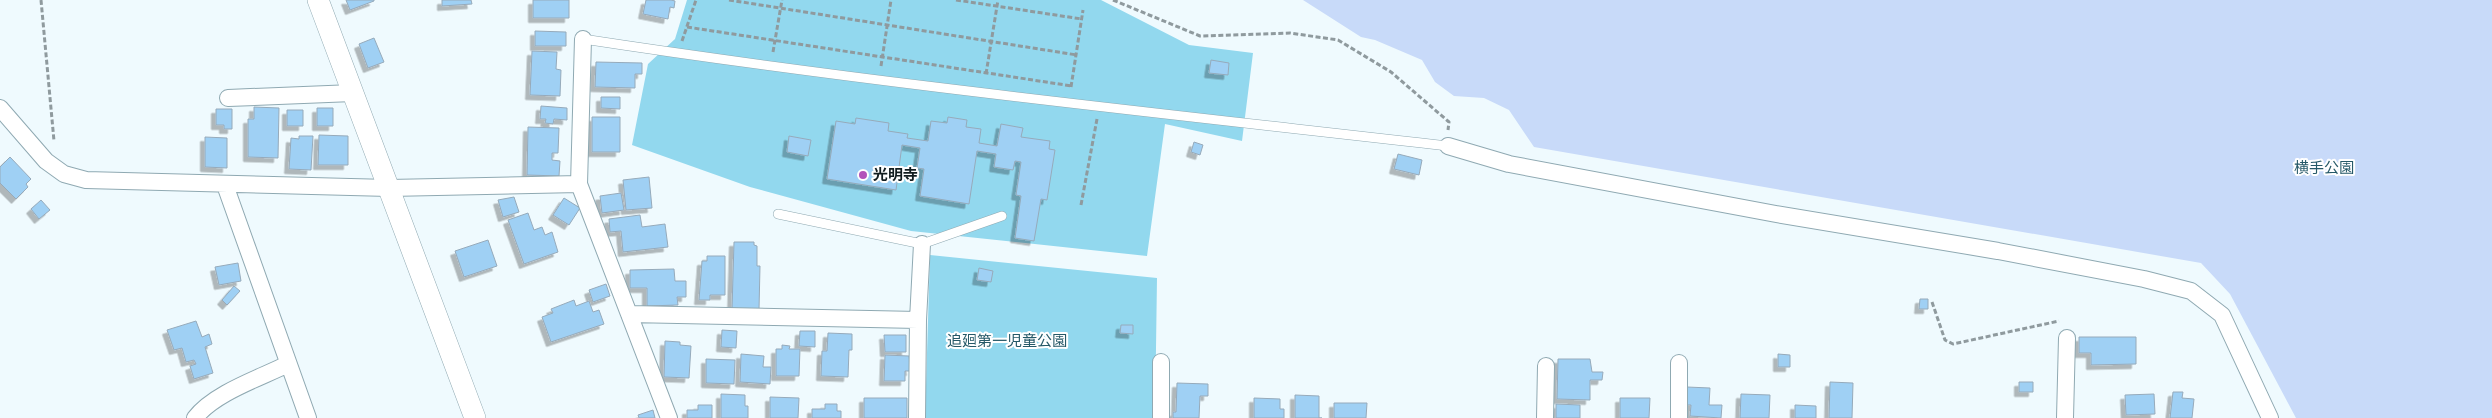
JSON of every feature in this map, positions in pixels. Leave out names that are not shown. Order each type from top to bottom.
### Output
[{"type":"street","points":[[318,0],[475,418]]},
{"type":"street","points":[[583,39],[579,184],[669,418]]},
{"type":"street","points":[[228,98],[353,93]]},
{"type":"street","points":[[0,108],[46,161],[64,174],[86,180],[389,188],[579,184]]},
{"type":"street","points":[[1448,146],[1519,166],[1776,214],[2007,252],[2144,279],[2192,291],[2222,315],[2270,418]]},
{"type":"street","points":[[226,185],[308,418]]},
{"type":"street","points":[[916,418],[922,244]]},
{"type":"street","points":[[629,314],[918,320]]},
{"type":"street","points":[[2065,418],[2067,338]]},
{"type":"street","points":[[1161,362],[1161,418]]},
{"type":"street","points":[[1679,362],[1679,418]]},
{"type":"street","points":[[195,418],[201,410],[215,400],[288,364]]},
{"type":"street","points":[[1545,418],[1546,366]]},
{"type":"lane","points":[[583,39],[1069,103],[1448,146]]},
{"type":"lane","points":[[778,214],[922,244],[1002,216]]},
{"type":"path","points":[[41,0],[56,168]]},
{"type":"path","points":[[678,53],[696,0]]},
{"type":"path","points":[[729,0],[1076,55]]},
{"type":"path","points":[[772,65],[774,40],[782,0]]},
{"type":"path","points":[[879,79],[891,0]]},
{"type":"path","points":[[956,0],[1082,19]]},
{"type":"path","points":[[985,92],[986,73],[998,0]]},
{"type":"path","points":[[1113,0],[1200,36],[1290,33],[1338,40],[1390,72],[1449,122],[1448,146]]},
{"type":"path","points":[[1069,103],[1083,10]]},
{"type":"path","points":[[687,27],[1072,86]]},
{"type":"path","points":[[1081,205],[1100,106]]},
{"type":"path","points":[[1932,302],[1945,340],[1953,344],[2061,320],[2067,338]]},
{"type":"green space","points":[[687,0],[1101,0],[1189,45],[1253,53],[1242,141],[1165,124],[1147,256],[911,231],[750,187],[632,145],[648,64],[675,39]]},
{"type":"green space","name":"追廻第一児童公園","points":[[930,255],[1157,278],[1155,418],[925,418]]},
{"type":"shaded area","name":"横手公園","points":[[1303,0],[2492,0],[2492,418],[2296,418],[2230,294],[2201,263],[1534,147],[1509,110],[1484,98],[1454,96],[1435,82],[1422,60],[1375,40],[1361,37]]},
{"type":"building","points":[[346,0],[374,0],[374,1],[350,10]]},
{"type":"building","points":[[442,0],[471,0],[472,4],[442,6]]},
{"type":"building","points":[[533,0],[569,0],[569,18],[533,18]]},
{"type":"building","points":[[646,0],[675,1],[674,8],[670,7],[668,19],[643,14]]},
{"type":"building","points":[[535,31],[566,32],[566,46],[535,46]]},
{"type":"building","points":[[374,38],[384,62],[368,68],[359,44]]},
{"type":"building","points":[[532,51],[557,52],[556,69],[561,70],[560,96],[530,95]]},
{"type":"building","points":[[1211,60],[1229,63],[1228,75],[1209,73]]},
{"type":"building","points":[[596,62],[642,63],[642,74],[635,74],[635,88],[595,87]]},
{"type":"building","points":[[601,97],[620,97],[620,109],[601,108]]},
{"type":"building","points":[[541,106],[567,108],[567,120],[554,119],[553,124],[545,123],[546,119],[540,119]]},
{"type":"building","points":[[254,107],[279,108],[278,158],[248,157],[248,119],[254,119]]},
{"type":"building","points":[[317,108],[333,108],[333,126],[317,126]]},
{"type":"building","points":[[216,109],[232,109],[232,129],[224,129],[224,125],[216,125]]},
{"type":"building","points":[[287,110],[303,110],[303,126],[287,126]]},
{"type":"building","points":[[592,117],[620,117],[620,152],[592,152]]},
{"type":"building","name":"光明寺","points":[[948,117],[967,120],[966,127],[981,129],[979,143],[997,146],[1001,124],[1023,128],[1021,137],[1050,141],[1049,149],[1055,150],[1047,200],[1041,199],[1034,241],[1015,238],[1021,196],[1016,195],[1021,162],[1015,161],[1013,170],[994,167],[996,154],[977,151],[969,204],[920,196],[924,169],[917,168],[920,148],[902,145],[896,190],[827,179],[836,121],[855,124],[856,118],[889,123],[888,131],[908,134],[907,138],[928,141],[931,121],[947,123]]},
{"type":"building","points":[[528,127],[559,128],[558,153],[552,153],[552,160],[560,161],[559,176],[527,175]]},
{"type":"building","points":[[319,135],[348,136],[348,165],[318,165]]},
{"type":"building","points":[[299,136],[313,136],[311,170],[289,169],[291,138],[299,139]]},
{"type":"building","points":[[789,136],[811,140],[808,156],[787,152]]},
{"type":"building","points":[[205,137],[227,138],[227,168],[205,167]]},
{"type":"building","points":[[1194,142],[1203,145],[1200,155],[1191,152]]},
{"type":"building","points":[[1398,154],[1422,160],[1419,175],[1394,169]]},
{"type":"building","points":[[10,157],[31,179],[26,184],[28,187],[16,199],[0,183],[0,167]]},
{"type":"building","points":[[649,177],[652,208],[626,210],[623,180]]},
{"type":"building","points":[[621,193],[624,210],[602,213],[600,196]]},
{"type":"building","points":[[514,197],[519,212],[503,217],[498,200]]},
{"type":"building","points":[[564,198],[580,208],[569,225],[553,215]]},
{"type":"building","points":[[41,200],[50,210],[39,219],[31,209]]},
{"type":"building","points":[[528,213],[534,230],[542,227],[545,235],[552,232],[558,252],[524,264],[508,220]]},
{"type":"building","points":[[640,215],[642,227],[665,224],[668,247],[623,252],[621,231],[610,232],[609,219]]},
{"type":"building","points":[[488,240],[497,266],[464,277],[455,251]]},
{"type":"building","points":[[734,242],[754,242],[754,245],[757,246],[757,266],[760,266],[759,310],[732,309]]},
{"type":"building","points":[[707,256],[725,256],[725,295],[710,295],[710,300],[699,300],[702,261],[707,261]]},
{"type":"building","points":[[238,263],[241,281],[219,285],[215,267]]},
{"type":"building","points":[[979,268],[993,271],[991,282],[977,280]]},
{"type":"building","points":[[674,269],[675,281],[686,281],[686,297],[677,297],[678,305],[647,306],[647,288],[630,288],[630,270]]},
{"type":"building","points":[[606,284],[610,296],[593,302],[589,290]]},
{"type":"building","points":[[234,286],[240,291],[227,305],[222,300]]},
{"type":"building","points":[[1920,299],[1928,299],[1928,309],[1919,309]]},
{"type":"building","points":[[574,300],[576,306],[589,301],[593,312],[599,310],[604,324],[551,342],[542,317],[553,313],[551,309]]},
{"type":"building","points":[[196,321],[202,337],[209,334],[212,344],[205,347],[213,373],[194,379],[190,366],[196,364],[194,360],[186,362],[182,348],[174,350],[167,330]]},
{"type":"building","points":[[1121,325],[1133,325],[1133,334],[1120,333]]},
{"type":"building","points":[[722,330],[737,331],[736,348],[721,347]]},
{"type":"building","points":[[800,331],[815,331],[815,347],[799,346]]},
{"type":"building","points":[[828,333],[852,334],[852,350],[849,350],[848,377],[821,376],[822,351],[827,351]]},
{"type":"building","points":[[884,335],[906,335],[906,352],[885,352]]},
{"type":"building","points":[[2079,337],[2136,337],[2136,364],[2091,365],[2091,353],[2079,353]]},
{"type":"building","points":[[665,341],[680,342],[680,345],[691,346],[689,378],[664,377]]},
{"type":"building","points":[[782,345],[790,346],[789,349],[800,349],[799,376],[776,376],[776,349],[782,349]]},
{"type":"building","points":[[741,354],[764,356],[763,367],[771,367],[770,384],[740,382]]},
{"type":"building","points":[[1778,354],[1790,355],[1790,367],[1778,367]]},
{"type":"building","points":[[885,355],[909,356],[911,371],[905,371],[905,381],[884,381]]},
{"type":"building","points":[[706,359],[735,360],[734,384],[706,383]]},
{"type":"building","points":[[1558,359],[1590,359],[1592,372],[1603,372],[1602,380],[1590,380],[1590,400],[1557,399]]},
{"type":"building","points":[[1830,382],[1853,383],[1852,418],[1829,418]]},
{"type":"building","points":[[2019,382],[2033,382],[2033,392],[2019,392]]},
{"type":"building","points":[[1177,383],[1208,384],[1208,396],[1200,396],[1199,418],[1173,418],[1173,412],[1176,412]]},
{"type":"building","points":[[1687,387],[1710,388],[1709,405],[1722,405],[1721,418],[1690,416],[1691,405],[1687,405]]},
{"type":"building","points":[[2173,392],[2183,392],[2182,398],[2194,399],[2192,418],[2170,418]]},
{"type":"building","points":[[721,394],[745,395],[745,406],[748,406],[748,418],[721,418]]},
{"type":"building","points":[[1741,394],[1770,395],[1769,418],[1740,418]]},
{"type":"building","points":[[2154,394],[2155,414],[2126,415],[2125,395]]},
{"type":"building","points":[[1295,395],[1319,396],[1319,418],[1295,418]]},
{"type":"building","points":[[770,397],[799,398],[798,418],[770,418]]},
{"type":"building","points":[[864,398],[907,398],[907,418],[864,418]]},
{"type":"building","points":[[1254,398],[1280,399],[1280,409],[1284,409],[1284,418],[1254,418]]},
{"type":"building","points":[[1620,398],[1650,398],[1649,418],[1620,418]]},
{"type":"building","points":[[1334,403],[1367,403],[1366,418],[1334,418]]},
{"type":"building","points":[[825,404],[837,404],[837,411],[841,411],[841,418],[812,418],[812,409],[825,409]]},
{"type":"building","points":[[1556,404],[1580,405],[1580,418],[1556,418]]},
{"type":"building","points":[[698,405],[712,405],[712,418],[687,418],[687,410],[698,410]]},
{"type":"building","points":[[1795,405],[1816,406],[1816,418],[1795,418]]},
{"type":"building","points":[[653,410],[655,418],[639,418],[638,415]]},
{"type":"place","name":"光明寺","points":[[863,175]]}]
